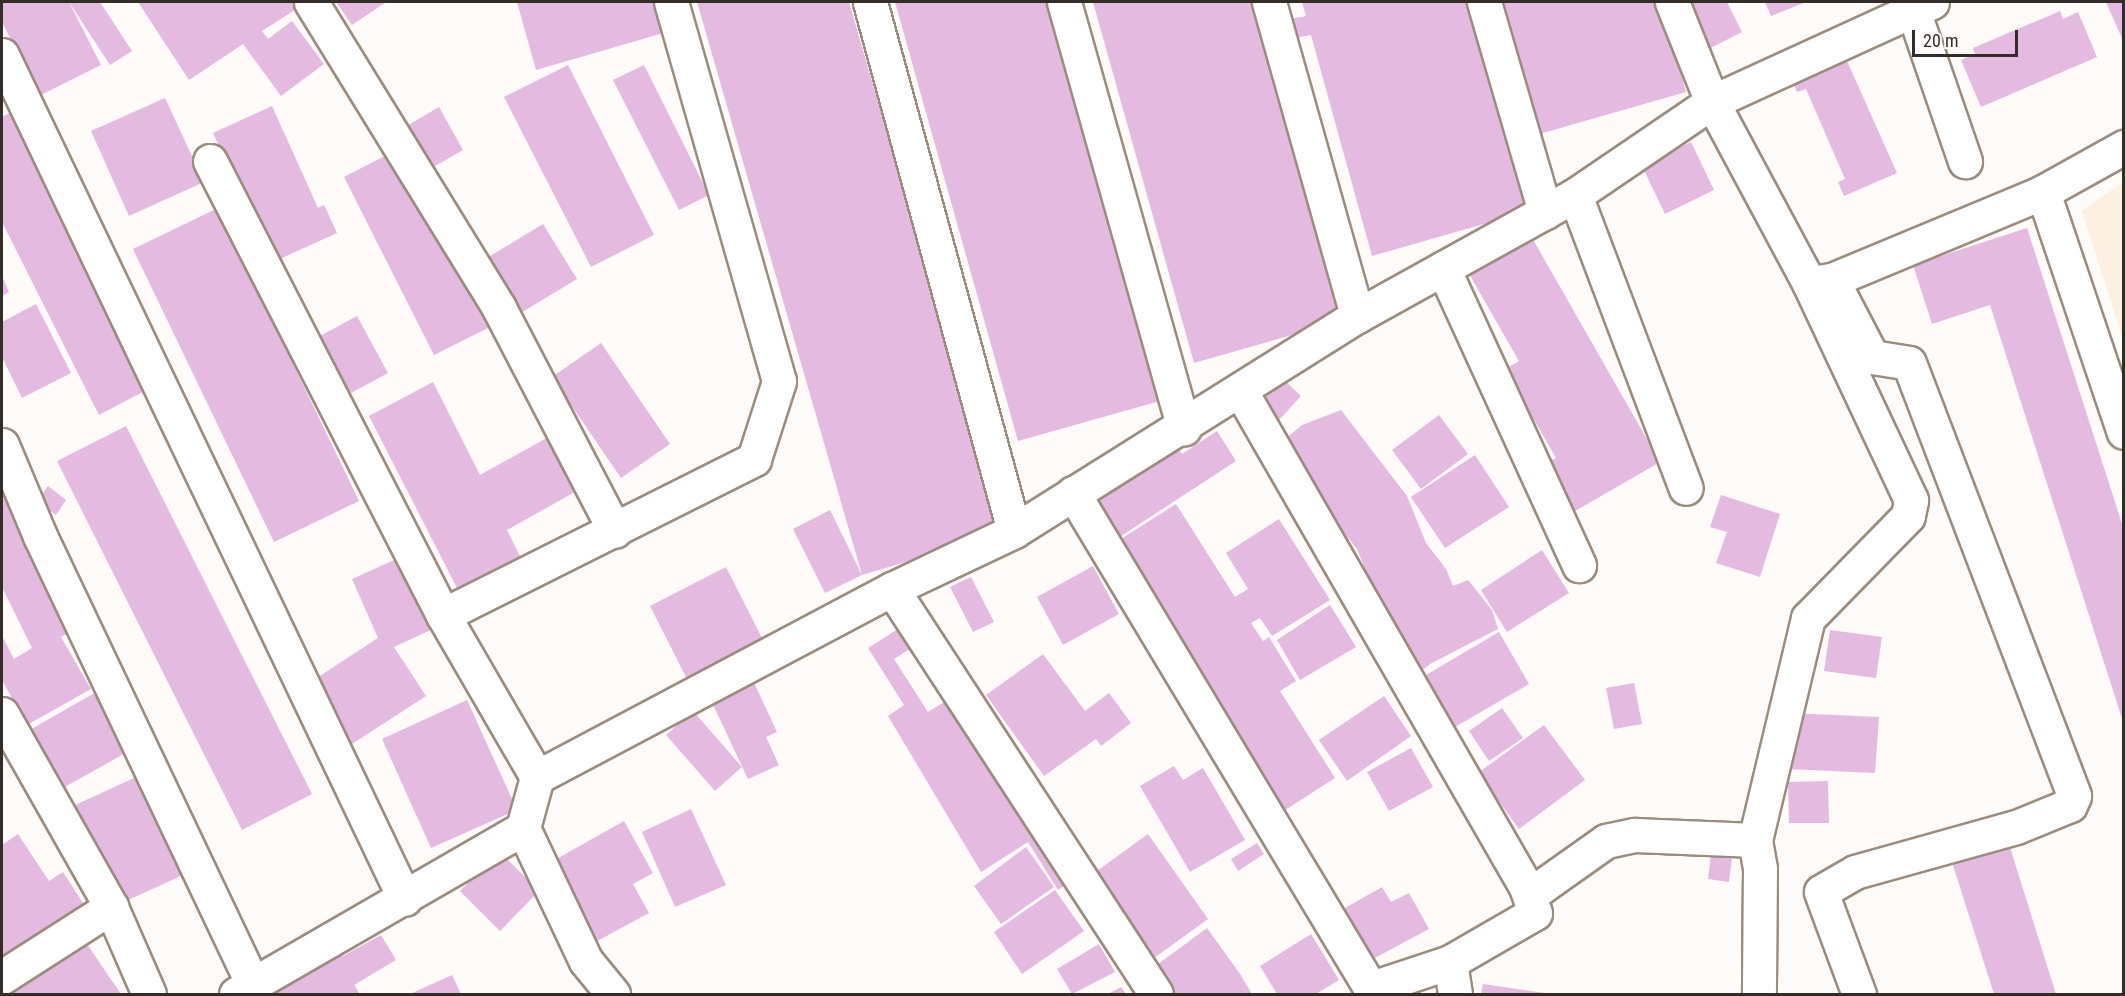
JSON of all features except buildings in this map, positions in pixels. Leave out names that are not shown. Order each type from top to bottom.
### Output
[{"type":"street","points":[[311,2],[499,308],[615,531]]},
{"type":"street","points":[[443,615],[615,531],[754,459],[779,381],[671,2]]},
{"type":"street","points":[[870,2],[1014,531]]},
{"type":"street","points":[[1064,2],[1184,428]]},
{"type":"street","points":[[1269,2],[1357,316]]},
{"type":"street","points":[[1484,2],[1545,212]]},
{"type":"street","points":[[1672,2],[1712,102],[1821,282],[1872,357],[1909,363],[2074,796],[2070,805],[2016,827],[1855,872],[1821,892],[1860,994]]},
{"type":"street","points":[[537,777],[892,589],[1014,531],[1073,493],[1184,428],[1357,316],[1575,195],[1712,102],[1923,6],[1965,161]]},
{"type":"street","points":[[2,55],[405,899]]},
{"type":"street","points":[[1821,282],[2043,192],[2124,147]]},
{"type":"street","points":[[210,161],[443,615],[537,777],[523,828],[586,961],[613,994]]},
{"type":"street","points":[[2043,192],[2124,432]]},
{"type":"street","points":[[1575,195],[1686,488]]},
{"type":"street","points":[[1443,268],[1579,565]]},
{"type":"street","points":[[1760,994],[1760,869],[1755,840],[1808,618],[1908,516],[1911,500],[1821,282]]},
{"type":"street","points":[[1073,493],[1373,991],[1450,962],[1535,913],[1526,887],[1240,390]]},
{"type":"street","points":[[2,445],[40,536],[244,988],[405,899],[523,828]]},
{"type":"street","points":[[892,589],[1156,994]]},
{"type":"street","points":[[2,714],[111,907],[149,994]]},
{"type":"street","points":[[1526,887],[1541,887],[1606,842],[1635,835],[1755,840]]},
{"type":"street","points":[[2,976],[111,907]]},
{"type":"street","points":[[1450,962],[1455,994]]},
{"type":"shaded area","points":[[2123,182],[2123,340],[2082,211]]}]
